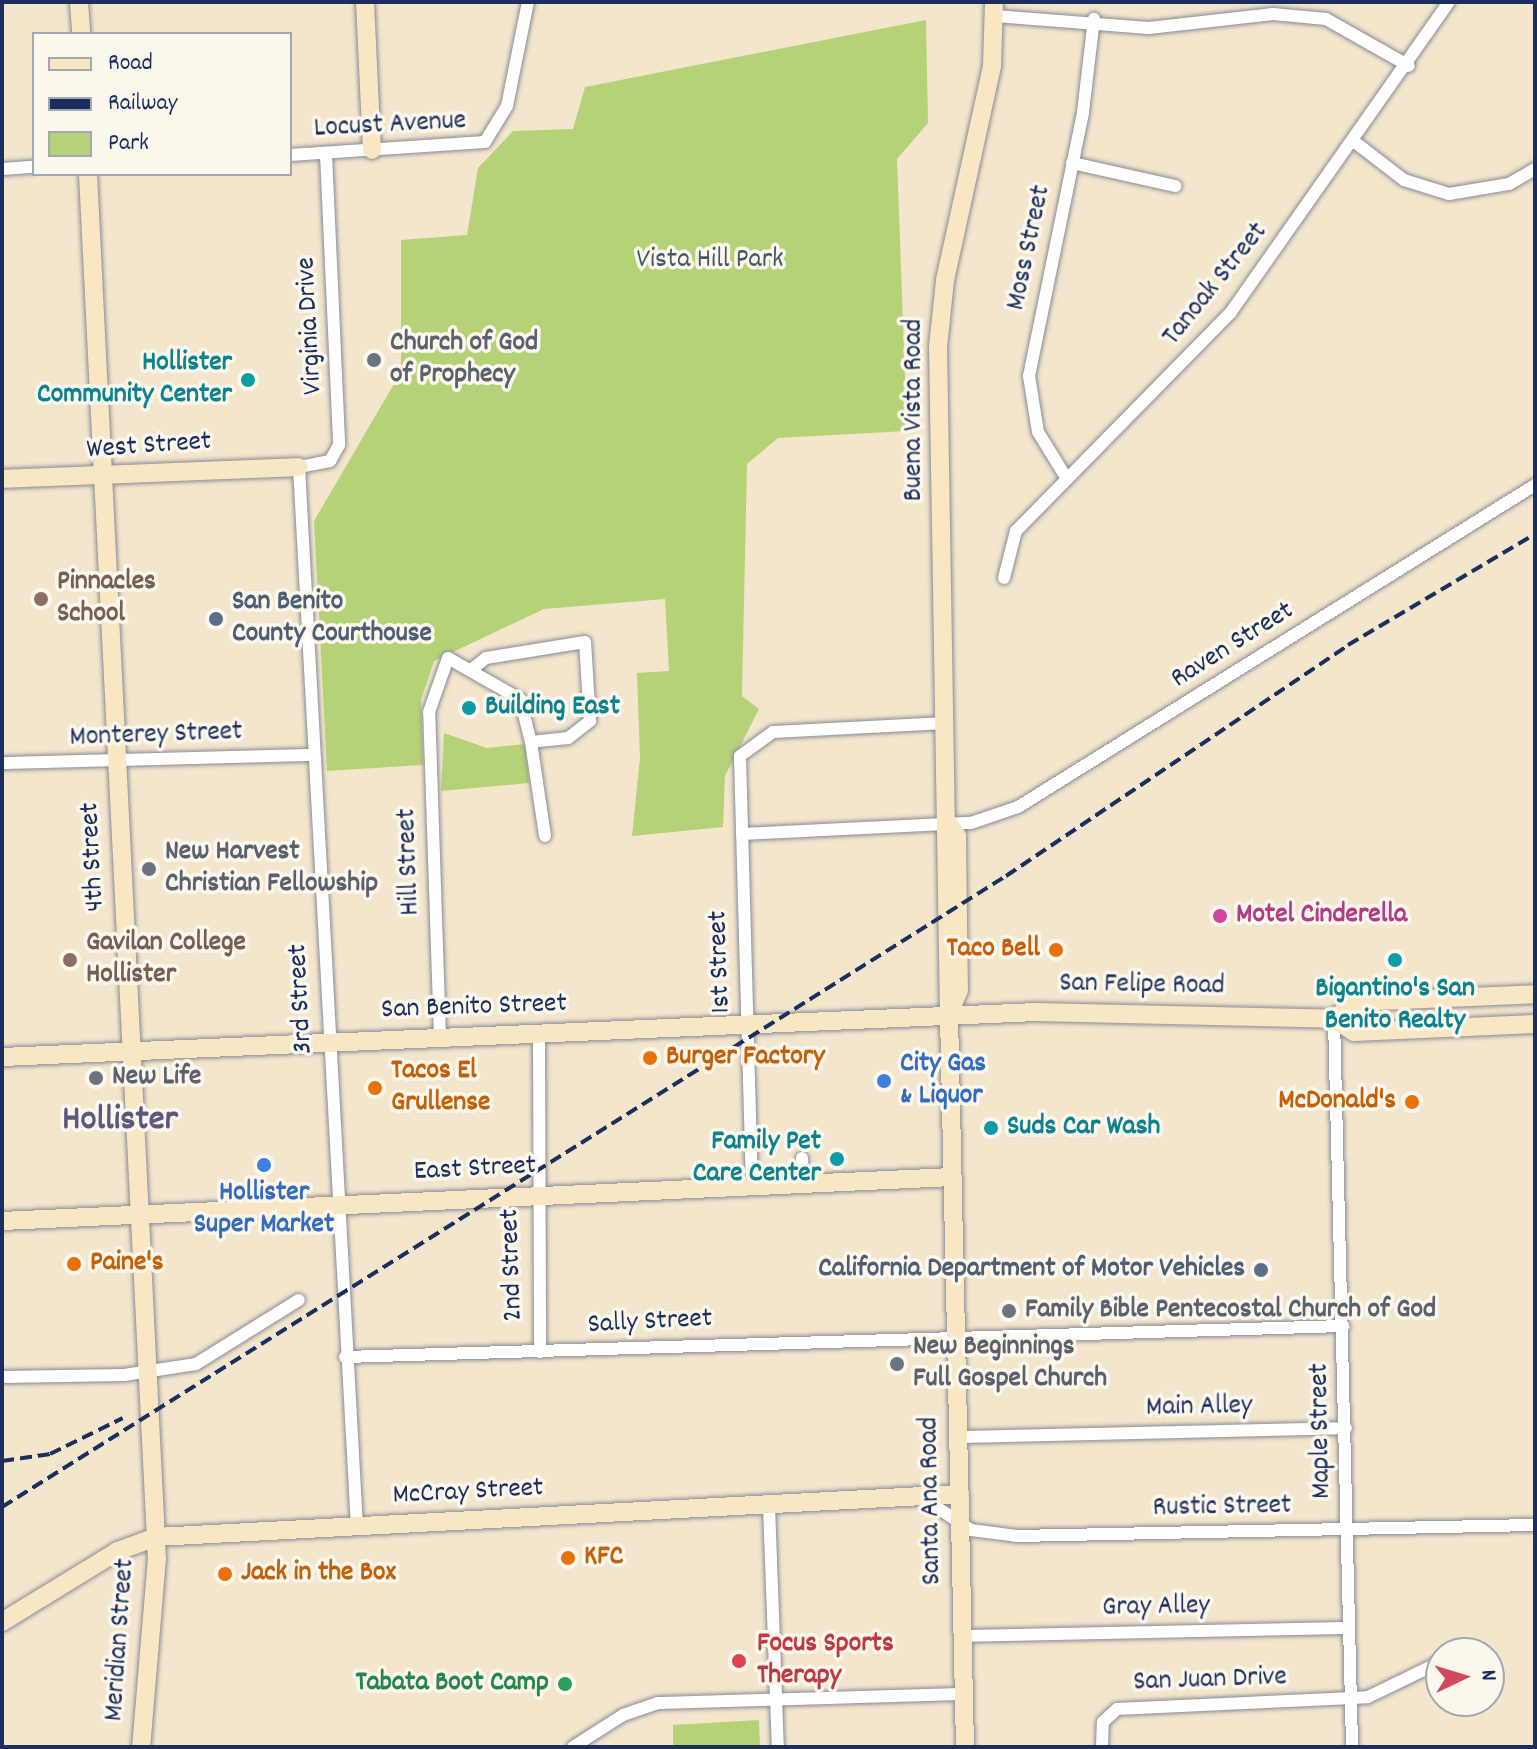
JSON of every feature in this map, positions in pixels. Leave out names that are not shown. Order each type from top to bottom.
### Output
[{"type":"street","points":[[79,2],[81,32]]},
{"type":"street","points":[[365,2],[372,150]]},
{"type":"street","name":"Locust Avenue","points":[[292,155],[467,147],[491,138],[507,106],[528,2]]},
{"type":"street","name":"Tanoak Street","points":[[1004,578],[1016,531],[1231,312],[1356,143],[1449,2]]},
{"type":"street","points":[[994,9],[1149,28],[1273,14],[1326,19],[1409,66]]},
{"type":"street","name":"Buena Vista Road","points":[[949,1014],[938,347],[994,9]]},
{"type":"street","name":"Moss Street","points":[[1067,479],[1038,432],[1029,376],[1072,163],[1094,19]]},
{"type":"street","points":[[1356,143],[1404,180],[1449,194],[1509,184],[1535,169]]},
{"type":"street","name":"Virginia Drive","points":[[299,467],[330,461],[339,445],[326,154]]},
{"type":"street","points":[[1072,163],[1175,186]]},
{"type":"street","points":[[2,169],[32,167]]},
{"type":"street","name":"4th Street","points":[[88,176],[128,1049],[156,1537]]},
{"type":"street","name":"West Street","points":[[2,479],[102,478],[299,467]]},
{"type":"street","name":"3rd Street","points":[[299,467],[311,755],[357,1527]]},
{"type":"street","name":"Raven Street","points":[[742,834],[948,823],[1018,807],[1535,485]]},
{"type":"street","points":[[531,742],[568,738],[590,721],[585,642],[486,658],[471,670],[520,699],[531,742],[545,836]]},
{"type":"street","name":"Hill Street","points":[[440,1038],[429,712],[448,658],[471,670]]},
{"type":"street","name":"1st Street","points":[[752,1187],[738,766],[754,740],[788,730],[946,723]]},
{"type":"street","name":"Monterey Street","points":[[2,763],[117,763],[311,755]]},
{"type":"street","name":"San Felipe Road","points":[[1334,1019],[1355,1002],[1535,994]]},
{"type":"street","name":"San Benito Street","points":[[2,1057],[949,1014]]},
{"type":"street","name":"San Felipe Road","points":[[949,1014],[1334,1019],[1354,1032],[1535,1024]]},
{"type":"street","name":"Santa Ana Road","points":[[949,1014],[965,1747]]},
{"type":"street","name":"Maple Street","points":[[1334,1019],[1344,1326],[1352,1747]]},
{"type":"street","name":"2nd Street","points":[[539,1034],[545,1166],[534,1195],[540,1352]]},
{"type":"street","points":[[802,1158],[803,1185]]},
{"type":"street","name":"East Street","points":[[2,1221],[951,1177]]},
{"type":"street","points":[[2,1377],[147,1373],[196,1364],[299,1300]]},
{"type":"street","name":"Sally Street","points":[[345,1357],[957,1335],[1344,1326]]},
{"type":"street","name":"Main Alley","points":[[958,1437],[1346,1428]]},
{"type":"street","name":"McCray Street","points":[[2,1622],[118,1551],[156,1537],[960,1494]]},
{"type":"street","points":[[915,1498],[940,1503],[961,1523]]},
{"type":"street","points":[[769,1506],[778,1747]]},
{"type":"street","name":"Rustic Street","points":[[961,1523],[1017,1536],[1535,1525]]},
{"type":"street","name":"Meridian Street","points":[[141,1747],[156,1537]]},
{"type":"street","name":"Gray Alley","points":[[963,1636],[1349,1628]]},
{"type":"street","points":[[1351,1699],[1425,1668]]},
{"type":"street","points":[[573,1747],[655,1704],[963,1694]]},
{"type":"street","name":"San Juan Drive","points":[[1102,1747],[1103,1722],[1117,1709],[1351,1699]]},
{"type":"green space","name":"Vista Hill Park","points":[[926,20],[928,123],[897,159],[907,431],[778,438],[747,464],[742,696],[759,709],[725,776],[723,827],[632,836],[640,758],[637,673],[669,671],[665,599],[544,609],[434,661],[421,700],[423,765],[327,771],[314,521],[401,372],[401,240],[467,235],[478,168],[513,131],[573,129],[585,87]]},
{"type":"green space","points":[[444,733],[487,748],[525,744],[529,783],[441,791]]},
{"type":"green space","points":[[759,1720],[760,1747],[673,1747],[673,1725]]},
{"type":"railway","points":[[2,1507],[1006,876],[1348,645],[1535,534]]},
{"type":"railway","points":[[2,1461],[50,1454],[123,1418]]},
{"type":"place","name":"Church of God of Prophecy","points":[[374,360]]},
{"type":"place","name":"Hollister Community Center","points":[[248,380]]},
{"type":"place","name":"Pinnacles School","points":[[41,599]]},
{"type":"place","name":"San Benito County Courthouse","points":[[216,619]]},
{"type":"place","name":"Building East","points":[[469,708]]},
{"type":"place","name":"New Harvest Christian Fellowship","points":[[149,869]]},
{"type":"place","name":"Motel Cinderella","points":[[1220,916]]},
{"type":"place","name":"Taco Bell","points":[[1056,950]]},
{"type":"place","name":"Gavilan College Hollister","points":[[70,960]]},
{"type":"place","name":"Bigantino's San Benito Realty","points":[[1395,960]]},
{"type":"place","name":"Burger Factory","points":[[650,1058]]},
{"type":"place","name":"New Life","points":[[96,1078]]},
{"type":"place","name":"City Gas & Liquor","points":[[884,1081]]},
{"type":"place","name":"Tacos El Grullense","points":[[375,1088]]},
{"type":"place","name":"McDonald's","points":[[1412,1102]]},
{"type":"place","name":"Suds Car Wash","points":[[991,1128]]},
{"type":"place","name":"Family Pet Care Center","points":[[837,1159]]},
{"type":"place","name":"Hollister Super Market","points":[[264,1165]]},
{"type":"place","name":"Paine's","points":[[74,1264]]},
{"type":"place","name":"California Department of Motor Vehicles","points":[[1261,1270]]},
{"type":"place","name":"Family Bible Pentecostal Church of God","points":[[1009,1311]]},
{"type":"place","name":"New Beginnings Full Gospel Church","points":[[897,1364]]},
{"type":"place","name":"KFC","points":[[568,1558]]},
{"type":"place","name":"Jack in the Box","points":[[225,1574]]},
{"type":"place","name":"Focus Sports Therapy","points":[[739,1661]]},
{"type":"place","name":"Tabata Boot Camp","points":[[565,1684]]},
{"type":"district","name":"Hollister","points":[[120,1122]]}]
